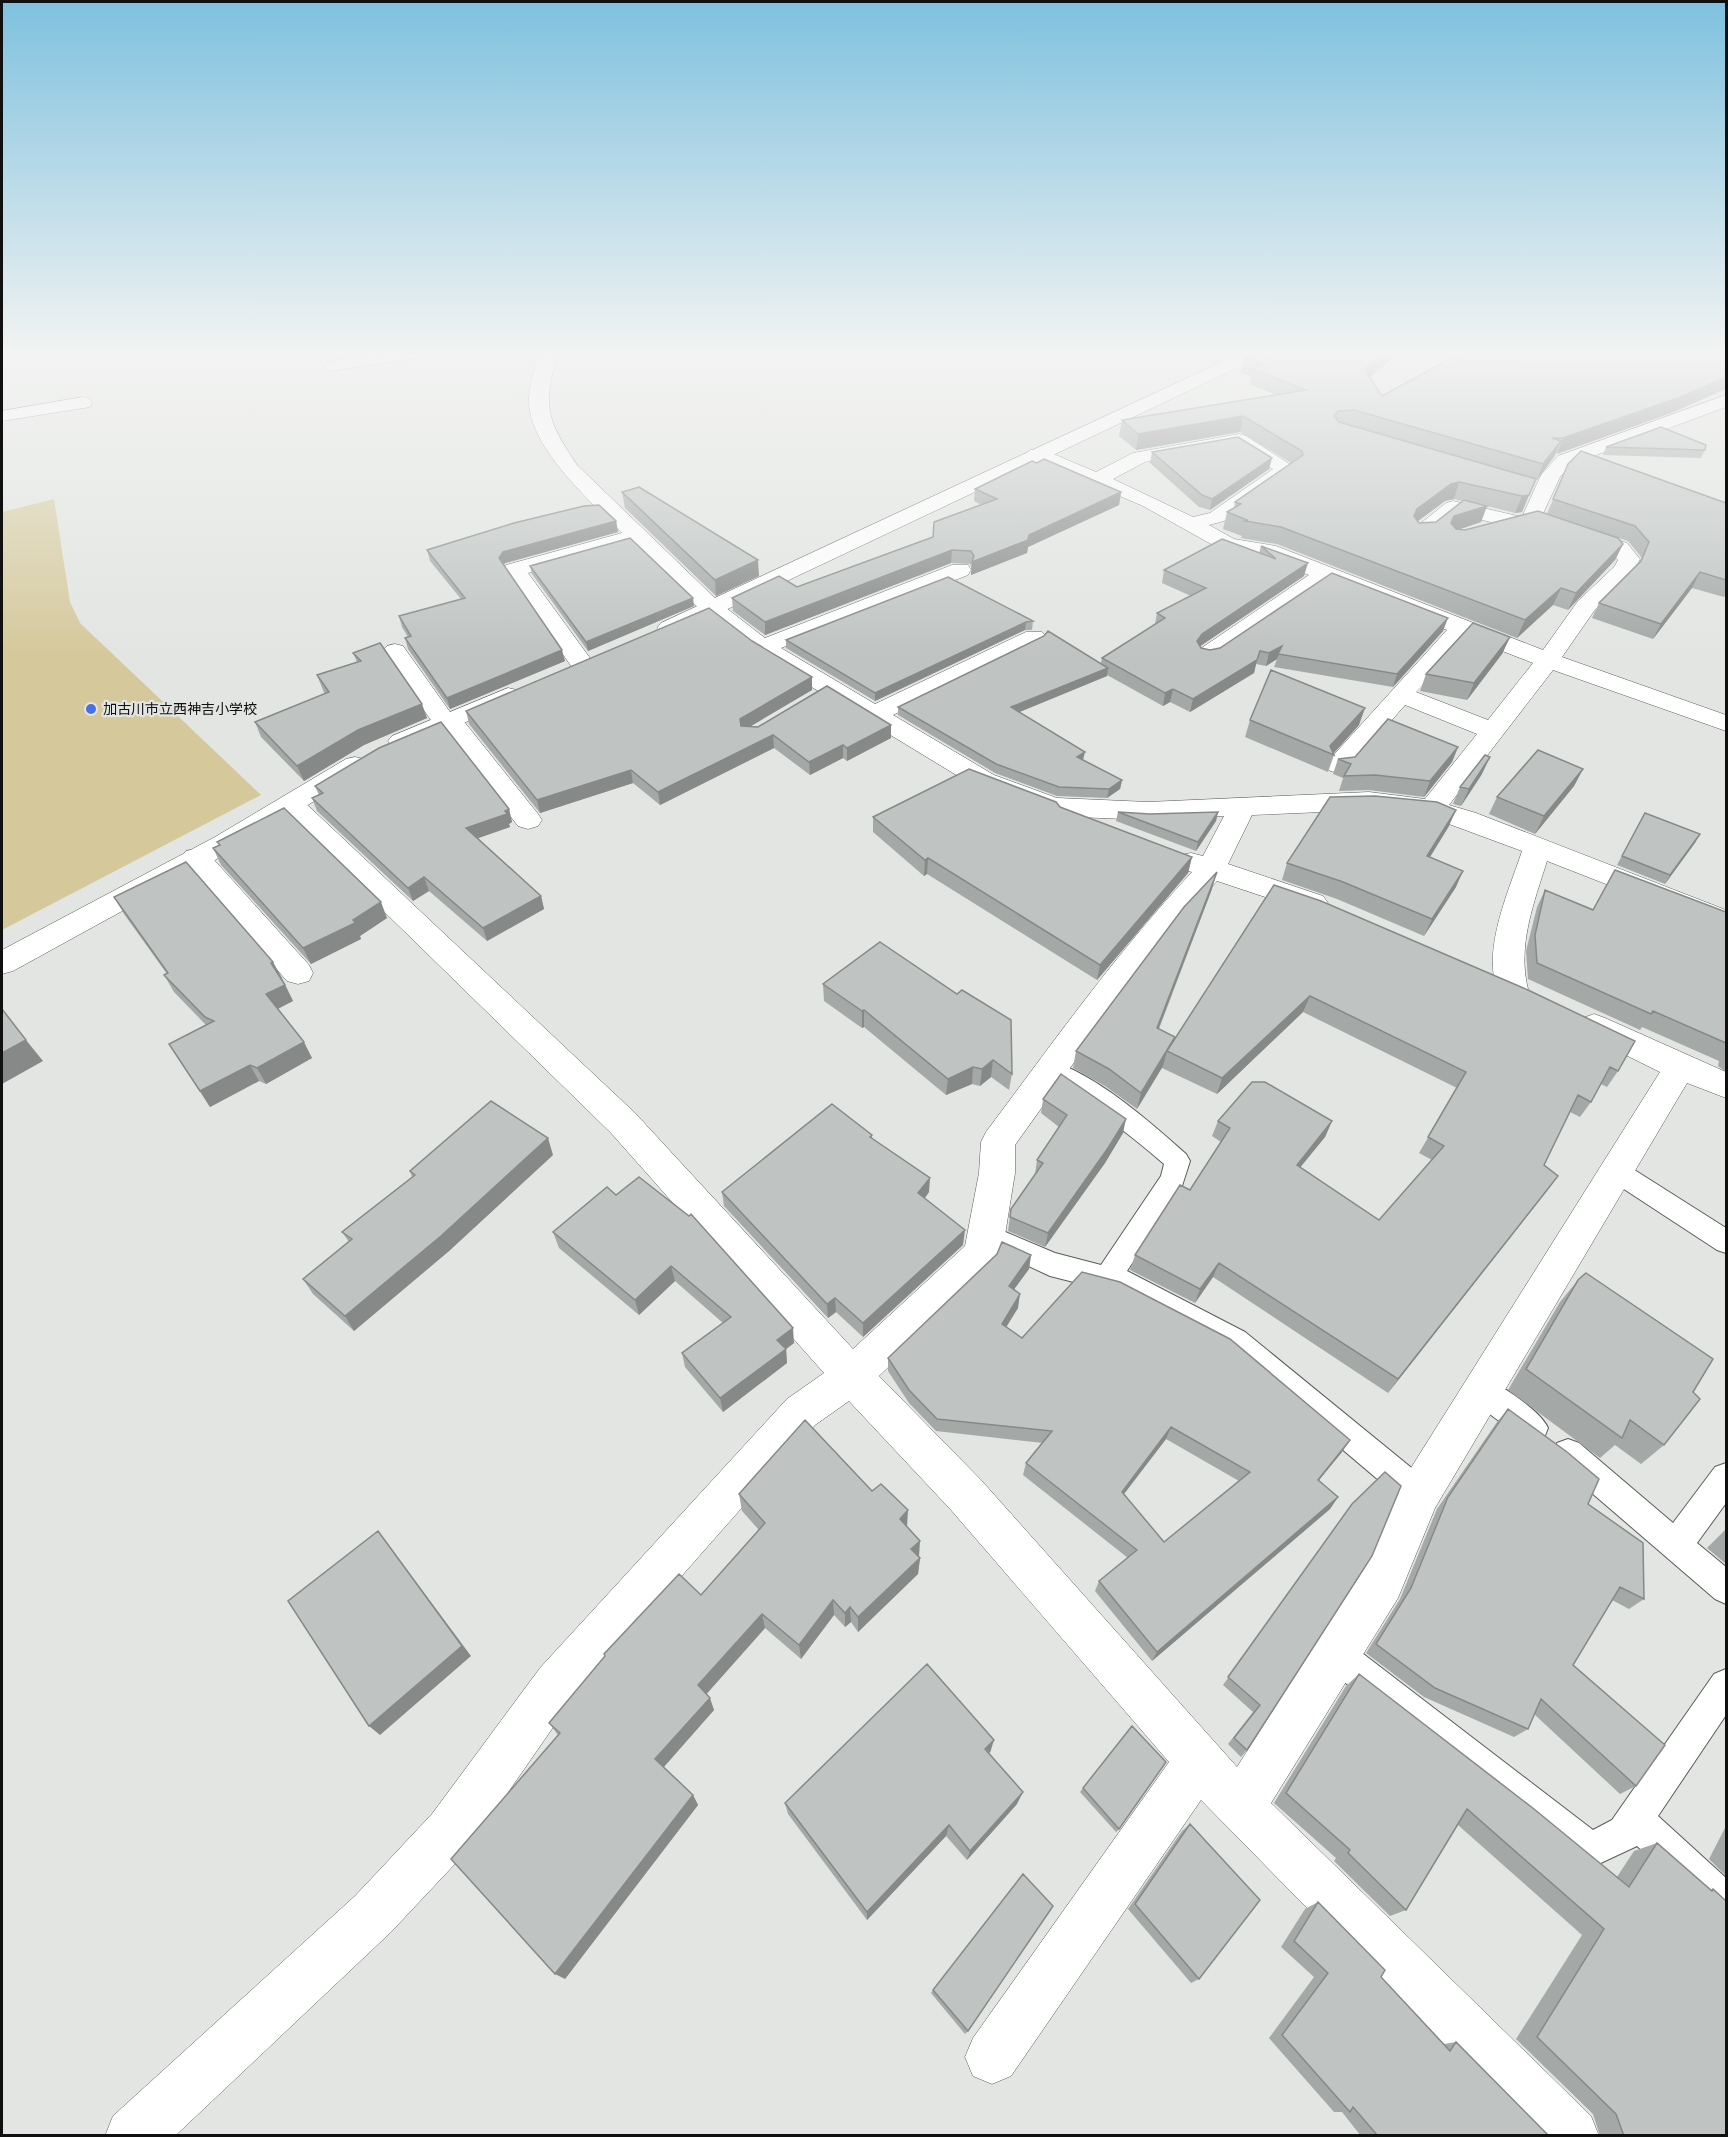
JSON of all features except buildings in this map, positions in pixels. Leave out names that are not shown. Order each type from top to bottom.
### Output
[{"type":"street","points":[[560,453],[570,469],[713,609],[819,694],[873,714],[985,781],[1054,807],[1079,822],[1123,837]]},
{"type":"street","points":[[643,640],[713,609],[1040,453]]},
{"type":"street","points":[[1097,479],[1140,457],[1165,453]]},
{"type":"street","points":[[1189,524],[1217,517],[1287,469],[1260,453]]},
{"type":"street","points":[[1479,532],[1524,520],[1544,491],[1551,475],[1565,460],[1587,453]]},
{"type":"street","points":[[1037,454],[1150,502],[1228,544],[1268,551],[1462,628],[1726,723]]},
{"type":"street","points":[[1575,457],[1606,468]]},
{"type":"street","points":[[1521,485],[1544,491]]},
{"type":"street","points":[[1421,532],[1453,507],[1524,520],[1618,548],[1629,559],[1624,570],[1586,606],[1549,659],[1432,809]]},
{"type":"street","points":[[583,665],[514,570],[636,536]]},
{"type":"street","points":[[762,648],[960,570]]},
{"type":"street","points":[[1208,654],[1326,574]]},
{"type":"street","points":[[1339,765],[1462,628]]},
{"type":"street","points":[[873,714],[1034,637]]},
{"type":"street","points":[[395,651],[447,720],[528,820]]},
{"type":"street","points":[[2,963],[291,805],[379,751],[447,720],[534,685]]},
{"type":"street","points":[[1400,695],[1493,731]]},
{"type":"street","points":[[1054,807],[1148,812],[1369,801],[1432,809],[1466,819],[1726,921]]},
{"type":"street","points":[[291,805],[623,1123],[852,1376],[966,1495],[1240,1808],[1571,2136]]},
{"type":"street","points":[[133,2136],[374,1914],[450,1832],[556,1684],[801,1412],[852,1376],[980,1255],[987,1235],[997,1173],[998,1142],[1049,1069],[1168,916],[1211,869],[1241,809]]},
{"type":"street","points":[[1480,975],[1522,998],[1507,974],[1510,942],[1537,848]]},
{"type":"street","points":[[1167,853],[1337,913]]},
{"type":"street","points":[[196,858],[298,973]]},
{"type":"street","points":[[1573,1016],[1680,1067],[1726,1085]]},
{"type":"street","points":[[1240,1808],[1382,1582],[1419,1494],[1680,1067]]},
{"type":"street","points":[[992,2057],[1200,1760]]},
{"type":"lane","points":[[1049,1069],[1082,1087],[1132,1121],[1177,1161],[1173,1179],[1107,1278]]},
{"type":"lane","points":[[1616,1171],[1726,1242]]},
{"type":"lane","points":[[987,1235],[1050,1264],[1124,1282],[1235,1341],[1419,1494]]},
{"type":"lane","points":[[1482,1391],[1567,1452],[1726,1588]]},
{"type":"lane","points":[[1677,1544],[1726,1478]]},
{"type":"lane","points":[[1337,1655],[1590,1850],[1625,1833],[1726,1686]]},
{"type":"lane","points":[[1634,1819],[1726,1902]]},
{"type":"shaded area","name":"加古川市立西神吉小学校","points":[[54,499],[70,602],[80,623],[261,795],[2,930],[2,512]]},
{"type":"place","name":"加古川市立西神吉小学校","points":[[91,709]]}]
